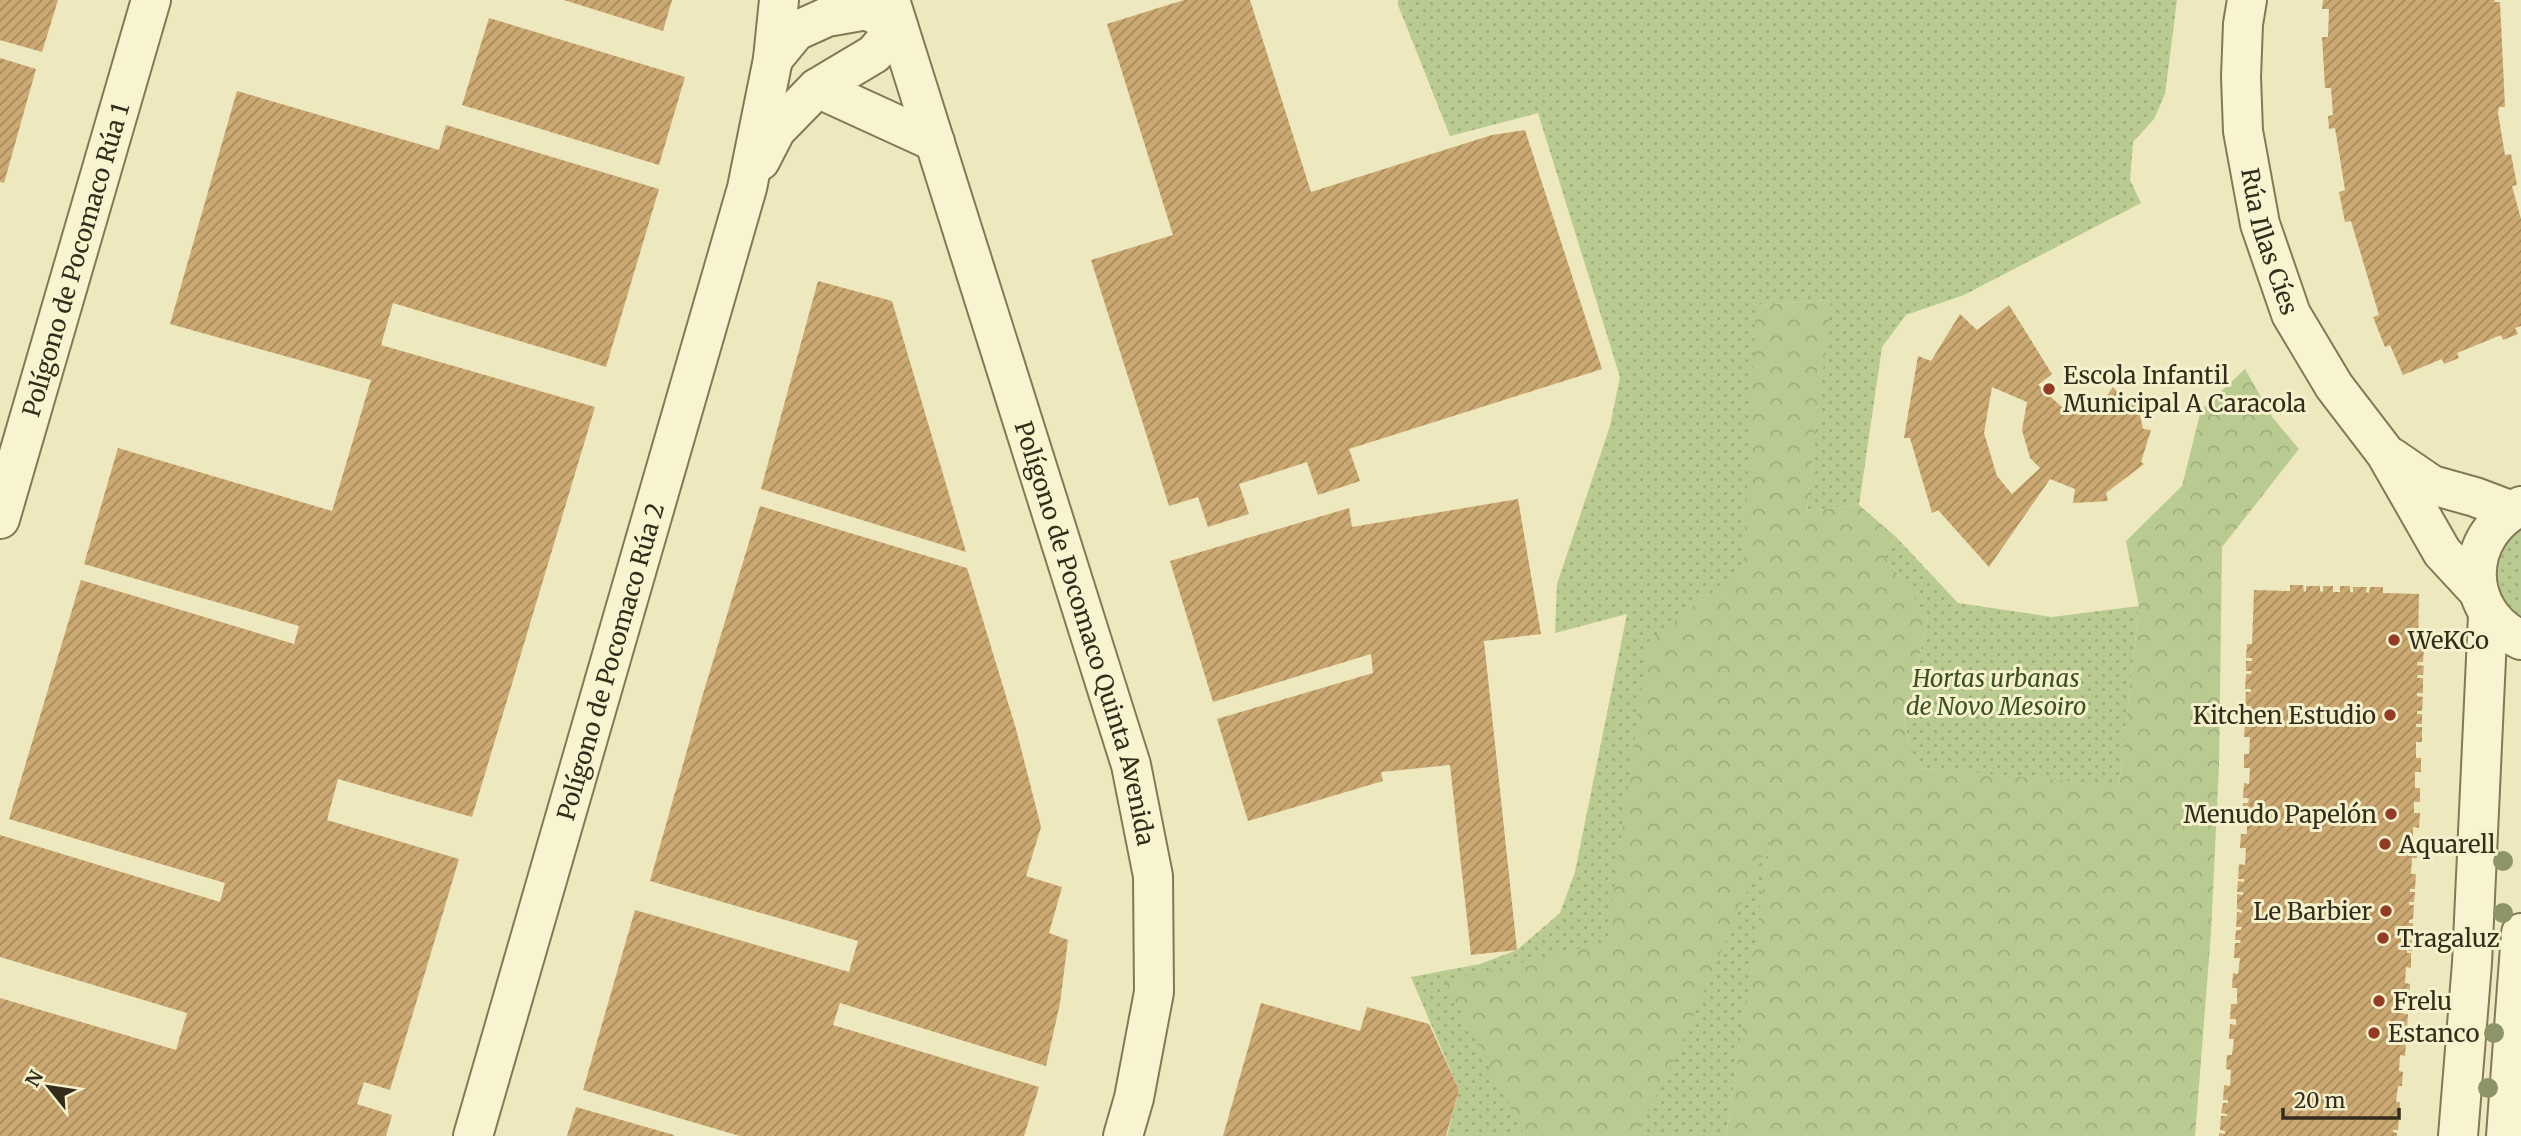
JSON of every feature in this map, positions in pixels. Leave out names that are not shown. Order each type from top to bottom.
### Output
[{"type":"street","name":"Polígono de Pocomaco Rúa 1","points":[[0,519],[151,0]]},
{"type":"street","name":"Polígono de Pocomaco Rúa 2","points":[[473,1136],[747,187],[773,59],[779,0]]},
{"type":"street","name":"Rúa Illas Cíes","points":[[2247,0],[2243,24],[2241,77],[2243,131],[2260,225],[2291,314],[2334,386],[2386,454],[2442,552],[2506,633],[2521,640]]},
{"type":"street","name":"Polígono de Pocomaco Rúa 2","points":[[747,187],[776,130],[817,88],[874,54],[894,13],[867,10],[827,17],[796,31],[773,59]]},
{"type":"street","name":"Polígono de Pocomaco Quinta Avenida","points":[[894,13],[1131,765],[1153,876],[1154,992],[1134,1098],[1123,1136]]},
{"type":"street","points":[[817,88],[935,142]]},
{"type":"street","name":"Rúa Illas Cíes","points":[[2386,454],[2432,485],[2518,508]]},
{"type":"street","points":[[2458,1136],[2472,963],[2483,603],[2476,566],[2483,542],[2497,523],[2518,508]]},
{"type":"street","points":[[2506,1136],[2521,933]]},
{"type":"green space","points":[[1398,0],[2177,0],[2165,94],[2154,119],[2133,142],[2130,180],[2141,203],[1964,295],[1906,315],[1882,347],[1859,505],[1807,511],[1830,300],[1756,305],[1772,833],[1726,1136],[1447,1136],[1459,1090],[1411,977],[1480,964],[1517,950],[1560,913],[1575,872],[1627,614],[1555,633],[1557,584],[1610,426],[1620,377],[1538,113],[1450,136]]},
{"type":"green space","points":[[1831,300],[1807,511],[1859,505],[1896,537],[1884,555],[1928,618],[1904,722],[1916,768],[2119,785],[2139,606],[2126,541],[2182,486],[2201,410],[2245,369],[2273,418],[2299,449],[2222,547],[2219,765],[2211,933],[2195,1136],[1726,1136],[1771,836],[1678,1052],[1636,1136],[1525,1136],[1445,981],[1607,942],[1648,642],[1743,567],[1756,305]]},
{"type":"green space","points":[[2521,529],[2521,620],[2503,599],[2496,573],[2501,549],[2509,538]]},
{"type":"green space","name":"Hortas urbanas de Novo Mesoiro","points":[[1896,537],[1958,603],[2052,617],[2139,606],[2119,786],[1916,768],[1904,722],[1928,618],[1884,555]]},
{"type":"building","points":[[0,0],[58,0],[42,52],[0,40]]},
{"type":"building","points":[[564,0],[672,0],[663,31]]},
{"type":"building","points":[[1184,0],[1250,0],[1311,192],[1492,135],[1525,130],[1602,369],[1349,449],[1360,481],[1318,495],[1307,462],[1239,484],[1249,514],[1208,527],[1198,497],[1169,506],[1091,260],[1173,235],[1107,24]]},
{"type":"building","points":[[2323,0],[2500,2],[2505,107],[2499,107],[2498,113],[2505,155],[2511,154],[2517,185],[2512,186],[2521,219],[2521,326],[2515,328],[2518,334],[2503,340],[2501,335],[2457,353],[2459,358],[2444,364],[2442,359],[2403,375],[2390,345],[2385,347],[2373,317],[2379,315],[2351,221],[2345,222],[2339,192],[2345,190],[2335,128],[2329,129],[2328,116],[2333,115],[2331,88],[2325,88],[2322,37],[2328,37],[2329,9],[2322,9]]},
{"type":"building","points":[[489,18],[685,77],[659,165],[462,105]]},
{"type":"building","points":[[0,58],[36,69],[4,183],[0,182]]},
{"type":"building","points":[[237,91],[439,150],[446,125],[659,189],[606,367],[393,303],[381,345],[595,407],[472,817],[338,779],[327,820],[459,859],[390,1090],[364,1082],[357,1104],[392,1115],[386,1136],[0,1136],[0,998],[176,1050],[187,1013],[0,957],[0,835],[220,902],[225,883],[9,819],[81,580],[294,644],[299,626],[84,564],[118,448],[332,511],[371,380],[170,324]]},
{"type":"building","points":[[818,281],[892,301],[966,552],[761,489]]},
{"type":"building","points":[[2009,305],[2052,374],[2038,385],[2066,411],[2083,402],[2100,406],[2113,387],[2127,403],[2136,397],[2143,429],[2151,430],[2141,462],[2144,464],[2106,493],[2108,501],[2073,503],[2075,489],[2050,479],[1989,567],[1938,510],[1932,513],[1910,438],[1904,438],[1918,356],[1931,361],[1960,314],[1977,330]],"holes":[[[1992,387],[2027,402],[2022,430],[2030,458],[2040,468],[2012,494],[1997,476],[1984,433]]]},
{"type":"building","points":[[1518,499],[1541,634],[1484,641],[1517,950],[1471,955],[1450,765],[1381,772],[1383,781],[1248,821],[1217,719],[1373,673],[1371,654],[1213,702],[1170,561],[1349,508],[1352,527]]},
{"type":"building","points":[[760,506],[967,568],[1016,729],[1041,827],[1026,876],[1062,887],[1049,933],[1068,940],[1060,1003],[1046,1066],[840,1003],[833,1025],[1039,1087],[1024,1136],[740,1136],[583,1090],[635,910],[849,972],[858,941],[650,881]]},
{"type":"building","points":[[2290,585],[2303,585],[2304,592],[2306,586],[2320,586],[2320,591],[2323,592],[2323,586],[2333,586],[2333,592],[2340,592],[2340,586],[2350,586],[2350,592],[2353,592],[2353,587],[2367,587],[2366,592],[2369,593],[2370,587],[2383,587],[2383,593],[2419,594],[2418,648],[2424,648],[2423,662],[2418,662],[2417,665],[2424,666],[2423,675],[2418,675],[2417,678],[2423,678],[2423,693],[2417,693],[2417,696],[2423,697],[2422,711],[2417,711],[2417,714],[2422,714],[2422,724],[2416,724],[2416,727],[2422,727],[2422,742],[2416,742],[2416,758],[2421,758],[2421,772],[2415,772],[2415,788],[2420,788],[2420,802],[2414,802],[2414,813],[2420,813],[2419,828],[2413,827],[2413,844],[2418,844],[2417,858],[2412,858],[2411,874],[2416,874],[2415,889],[2410,889],[2410,892],[2415,892],[2414,902],[2409,902],[2409,905],[2414,905],[2413,919],[2409,920],[2409,923],[2413,923],[2412,937],[2408,937],[2408,940],[2412,940],[2412,951],[2407,950],[2407,953],[2411,953],[2411,968],[2406,967],[2405,983],[2410,984],[2409,998],[2404,998],[2403,1014],[2408,1014],[2407,1029],[2402,1029],[2401,1041],[2406,1041],[2405,1056],[2400,1055],[2402,1086],[2398,1086],[2396,1102],[2400,1102],[2399,1116],[2395,1116],[2395,1119],[2399,1120],[2398,1130],[2393,1130],[2397,1136],[2219,1136],[2219,1133],[2225,1134],[2225,1131],[2220,1130],[2221,1116],[2227,1116],[2221,1113],[2223,1103],[2228,1103],[2228,1100],[2223,1100],[2224,1085],[2230,1086],[2231,1070],[2226,1069],[2227,1055],[2232,1055],[2234,1039],[2229,1039],[2230,1024],[2236,1025],[2236,1019],[2230,1019],[2231,1004],[2237,1004],[2237,988],[2232,988],[2233,973],[2238,974],[2240,958],[2234,958],[2235,943],[2240,943],[2241,940],[2235,940],[2236,930],[2241,930],[2242,927],[2236,927],[2237,912],[2242,913],[2242,910],[2237,909],[2237,894],[2243,895],[2243,892],[2237,892],[2238,881],[2244,882],[2244,879],[2238,879],[2239,864],[2245,865],[2246,848],[2240,848],[2241,834],[2247,834],[2247,818],[2242,817],[2243,803],[2248,803],[2249,798],[2243,798],[2244,783],[2249,784],[2250,768],[2244,768],[2244,754],[2249,754],[2250,737],[2244,737],[2245,723],[2251,723],[2251,720],[2245,719],[2245,710],[2251,710],[2251,706],[2245,706],[2246,692],[2251,692],[2251,689],[2245,689],[2246,674],[2251,674],[2252,671],[2246,671],[2246,661],[2252,661],[2252,658],[2246,658],[2247,644],[2252,644],[2254,590],[2290,591]]},
{"type":"building","points":[[1261,1003],[1360,1031],[1367,1007],[1429,1024],[1459,1090],[1446,1136],[1223,1136]]},
{"type":"building","points":[[576,1107],[674,1135],[674,1136],[567,1136]]},
{"type":"place","name":"Escola Infantil Municipal A Caracola","points":[[2049,389]]},
{"type":"place","name":"WeKCo","points":[[2394,640]]},
{"type":"place","name":"Kitchen Estudio","points":[[2390,715]]},
{"type":"place","name":"Menudo Papelón","points":[[2391,814]]},
{"type":"place","name":"Aquarell","points":[[2385,844]]},
{"type":"place","name":"Le Barbier","points":[[2386,911]]},
{"type":"place","name":"Tragaluz","points":[[2383,938]]},
{"type":"place","name":"Frelu","points":[[2379,1001]]},
{"type":"place","name":"Estanco","points":[[2374,1033]]}]
